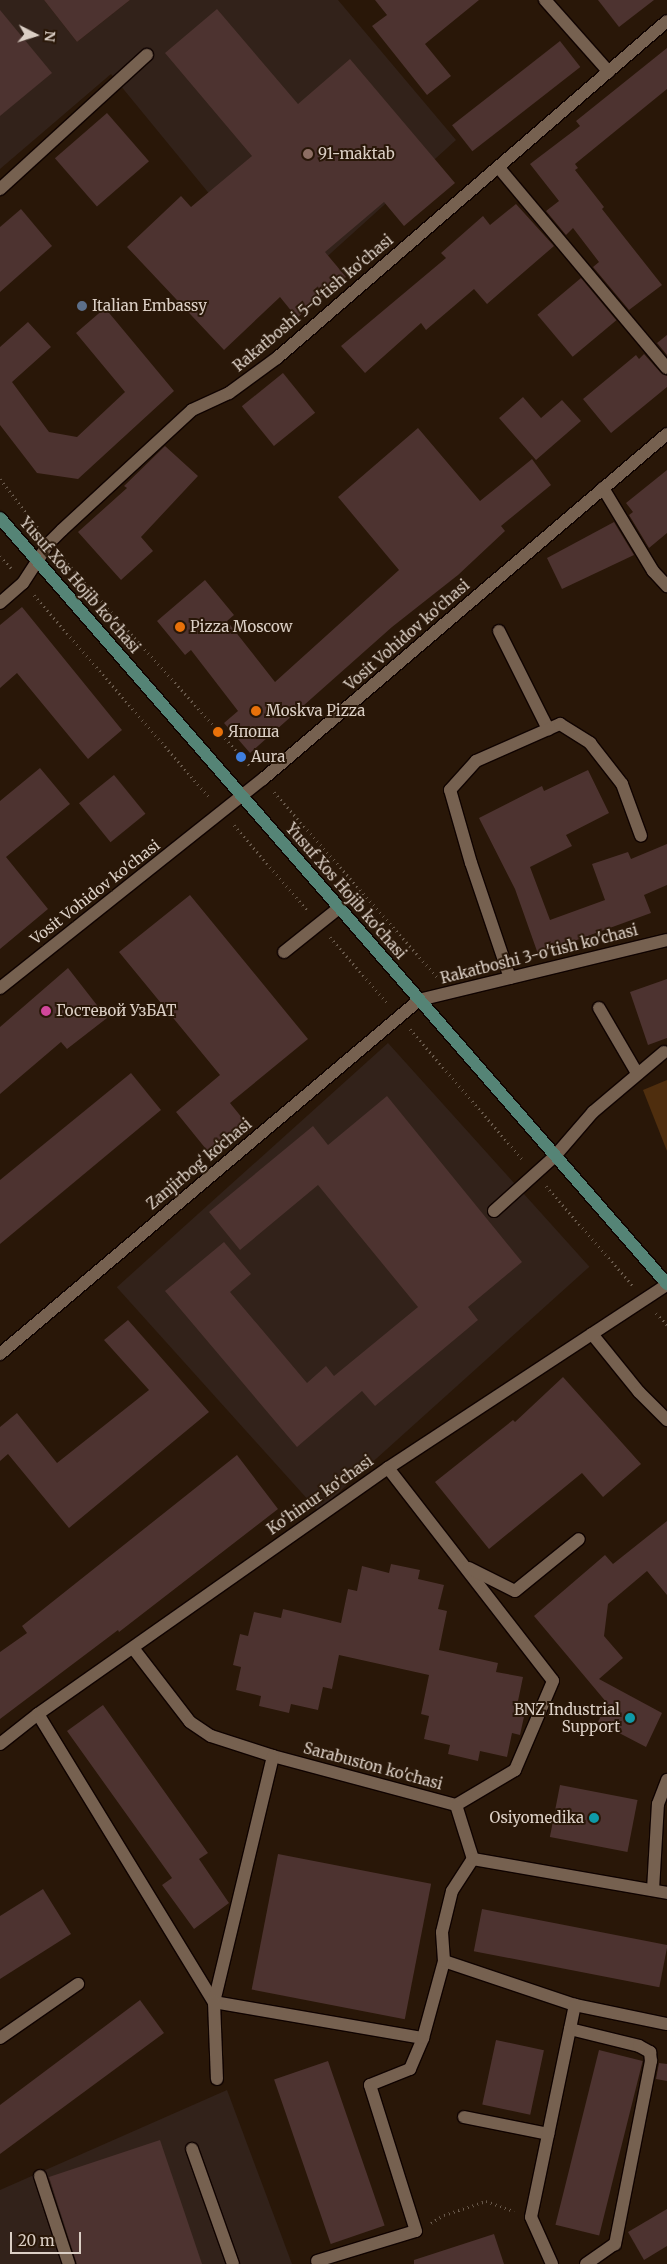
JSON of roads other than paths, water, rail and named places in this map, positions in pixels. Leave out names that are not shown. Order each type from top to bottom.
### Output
[{"type":"main road","name":"Yusuf Xos Hojib ko'chasi","points":[[0,518],[667,1284]]},
{"type":"street","points":[[545,0],[609,72]]},
{"type":"street","name":"Rakatboshi 5-o'tish ko'chasi","points":[[0,603],[24,583],[49,543],[97,496],[192,410],[229,393],[277,358],[667,21]]},
{"type":"street","points":[[0,189],[147,56]]},
{"type":"street","points":[[499,168],[667,368]]},
{"type":"street","name":"Vosit Vohidov ko'chasi","points":[[0,988],[242,797],[667,434]]},
{"type":"street","points":[[604,488],[653,571],[667,586]]},
{"type":"street","points":[[499,631],[548,729]]},
{"type":"street","points":[[510,978],[450,790],[476,761],[560,724],[590,743],[622,784],[641,836]]},
{"type":"street","points":[[284,952],[339,908]]},
{"type":"street","name":"Rakatboshi 3-o'tish ko'chasi","points":[[419,1000],[667,940]]},
{"type":"street","name":"Zanjirbogʻ koʻchasi","points":[[0,1354],[419,1000]]},
{"type":"street","points":[[599,1008],[636,1074]]},
{"type":"street","points":[[494,1211],[555,1156],[593,1112],[664,1052]]},
{"type":"street","name":"Ko‘hinur ko‘chasi","points":[[0,1744],[38,1714],[388,1468],[667,1284]]},
{"type":"street","points":[[592,1334],[639,1392],[667,1420]]},
{"type":"street","points":[[388,1468],[554,1681],[515,1770],[456,1805]]},
{"type":"street","points":[[465,1566],[515,1591],[579,1539]]},
{"type":"street","name":"Sarabuston ko'chasi","points":[[133,1648],[190,1722],[211,1736],[273,1756],[456,1805],[473,1859]]},
{"type":"street","points":[[38,1714],[214,2002],[423,2038]]},
{"type":"street","points":[[217,2079],[214,2002],[273,1756]]},
{"type":"street","points":[[653,1890],[658,1804],[667,1780]]},
{"type":"street","points":[[317,2262],[416,2232],[370,2085],[410,2069],[423,2038],[444,1961],[442,1932],[452,1891],[473,1859],[667,1893]]},
{"type":"street","points":[[444,1961],[575,2005],[667,2024]]},
{"type":"street","points":[[0,2038],[78,1984]]},
{"type":"street","points":[[552,2264],[531,2217],[575,2005]]},
{"type":"street","points":[[570,2028],[638,2046],[650,2052],[651,2061],[615,2244],[586,2264]]},
{"type":"street","points":[[464,2117],[548,2134]]},
{"type":"street","points":[[192,2149],[233,2264]]},
{"type":"street","points":[[40,2176],[69,2264]]},
{"type":"place","name":"91-maktab","points":[[308,154]]},
{"type":"place","name":"Italian Embassy","points":[[82,306]]},
{"type":"place","name":"Pizza Moscow","points":[[180,627]]},
{"type":"place","name":"Moskva Pizza","points":[[256,711]]},
{"type":"place","name":"Япоша","points":[[218,732]]},
{"type":"place","name":"Aura","points":[[241,757]]},
{"type":"place","name":"Гостевой УзБАТ","points":[[46,1011]]},
{"type":"place","name":"BNZ Industrial Support","points":[[630,1718]]},
{"type":"place","name":"Osiyomedika","points":[[594,1818]]}]
